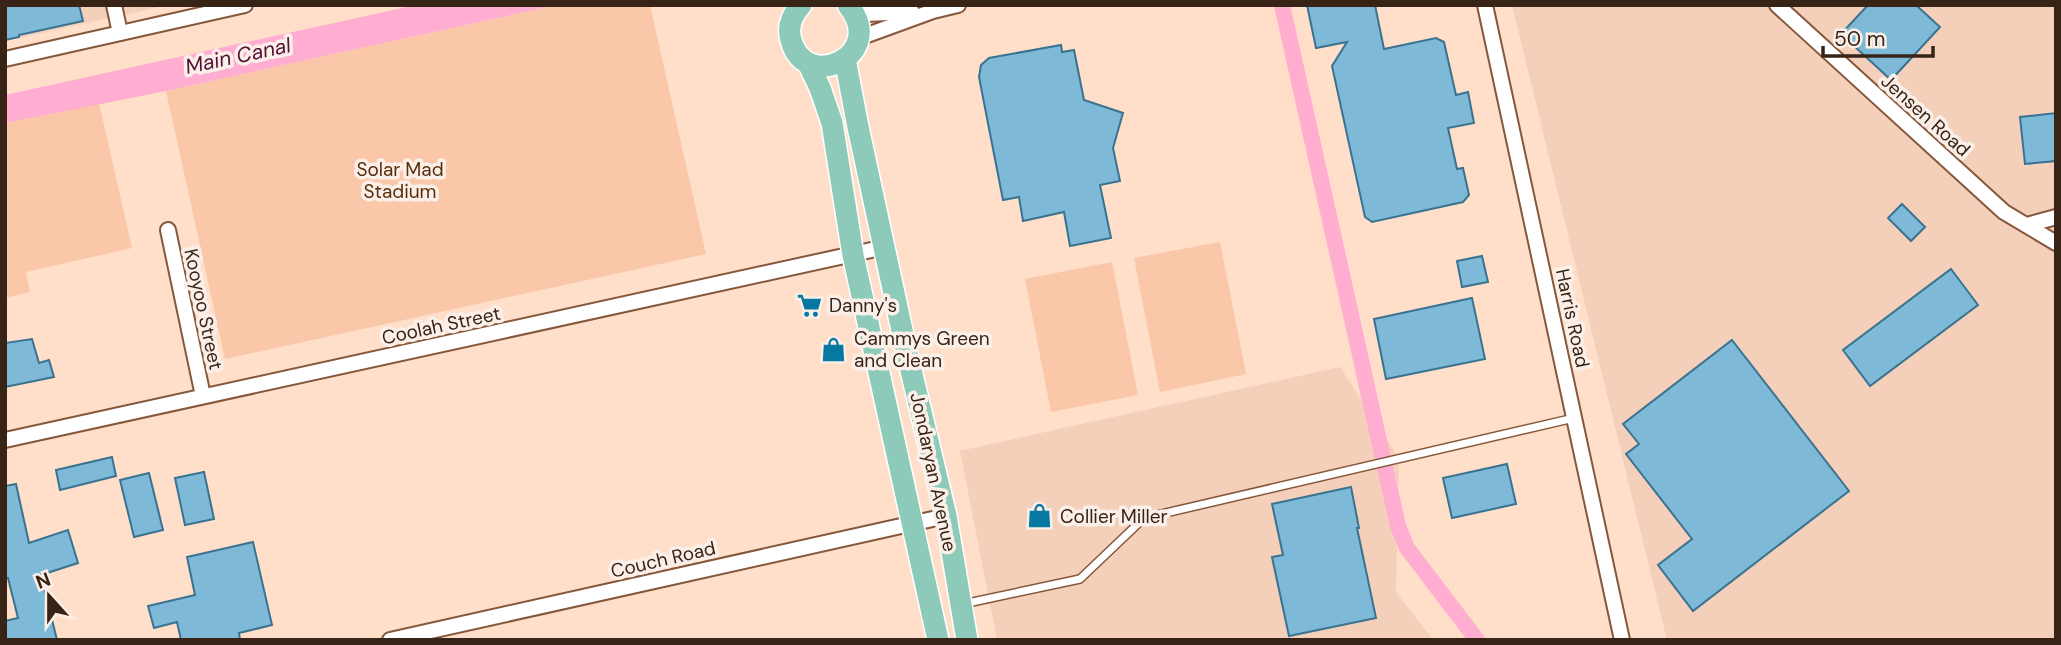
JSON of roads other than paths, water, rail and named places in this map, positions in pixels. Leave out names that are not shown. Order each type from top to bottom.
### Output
[{"type":"main road","points":[[808,63],[828,66],[845,59],[856,46],[859,27],[856,16],[848,6]]},
{"type":"main road","name":"Jondaryan Avenue","points":[[797,7],[790,23],[789,35],[792,46],[808,63],[832,123],[853,255],[938,640]]},
{"type":"main road","name":"Jondaryan Avenue","points":[[845,59],[946,516],[967,640]]},
{"type":"street","points":[[114,5],[120,33]]},
{"type":"street","points":[[5,59],[245,5]]},
{"type":"street","points":[[859,38],[933,11],[958,5]]},
{"type":"street","name":"Harris Road","points":[[1485,5],[1622,640]]},
{"type":"street","name":"Jensen Road","points":[[1777,5],[2004,212],[2056,243]]},
{"type":"street","points":[[848,6],[866,14],[933,11]]},
{"type":"street","points":[[2027,225],[2056,217]]},
{"type":"street","name":"Kooyoo Street","points":[[168,230],[203,396]]},
{"type":"street","name":"Coolah Street","points":[[5,439],[885,247]]},
{"type":"street","name":"Couch Road","points":[[390,640],[946,516]]},
{"type":"lane","points":[[961,604],[1080,579],[1144,518],[1574,418]]},
{"type":"water","name":"Main Canal","points":[[416,5],[556,5],[166,91],[5,123],[5,95]]},
{"type":"waterway","points":[[1282,5],[1398,526],[1407,548],[1477,640]]},
{"type":"place","name":"Danny's","points":[[809,305]]},
{"type":"place","name":"Cammys Green and Clean","points":[[834,349]]},
{"type":"place","name":"Collier Miller","points":[[1040,516]]},
{"type":"park label","name":"Solar Mad Stadium","points":[[400,180]]}]
